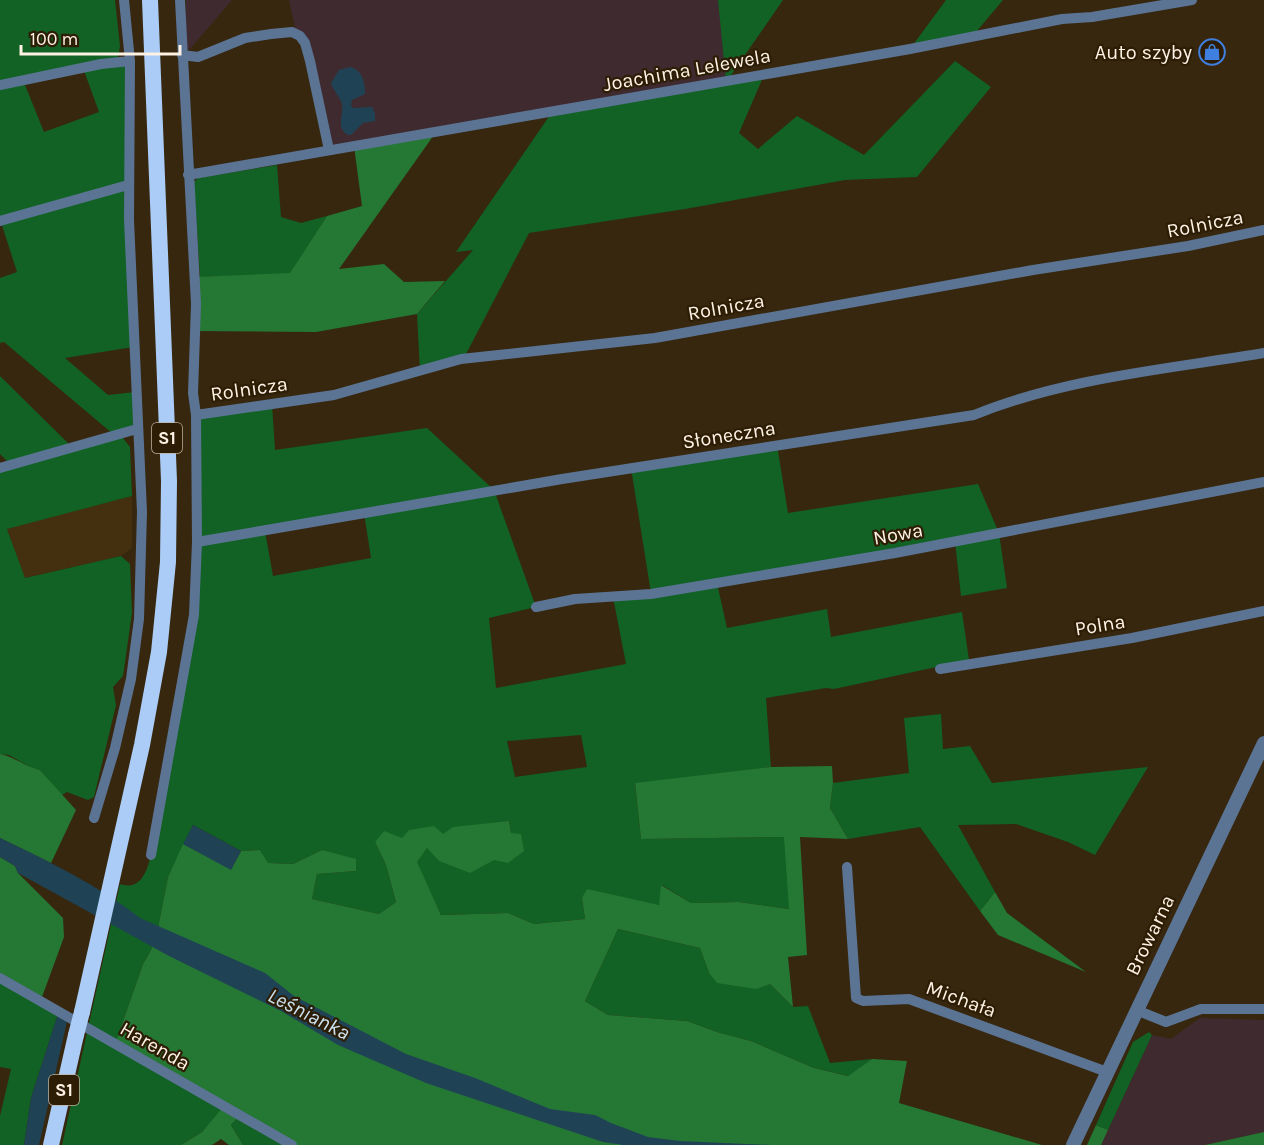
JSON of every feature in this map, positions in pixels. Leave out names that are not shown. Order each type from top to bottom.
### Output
[{"type":"highway","name":"S1","points":[[51,1145],[142,745],[155,675],[168,562],[169,481],[150,0]]},
{"type":"street","points":[[94,818],[115,748],[130,680],[139,619],[142,512],[128,184],[130,61],[124,0]]},
{"type":"street","points":[[151,855],[194,615],[197,542],[196,415],[193,393],[196,304],[180,0]]},
{"type":"street","name":"Joachima Lelewela","points":[[188,175],[899,51],[1062,20],[1192,0]]},
{"type":"street","points":[[182,55],[198,57],[238,41],[272,34],[292,32],[300,36],[305,43],[310,61],[329,150]]},
{"type":"street","points":[[0,85],[101,64],[130,61]]},
{"type":"street","points":[[0,221],[128,184]]},
{"type":"street","name":"Rolnicza","points":[[196,415],[334,395],[461,359],[656,338],[1033,270],[1188,246],[1264,230]]},
{"type":"street","name":"Słoneczna","points":[[197,542],[562,478],[974,415],[1008,401],[1055,388],[1264,353]]},
{"type":"street","points":[[0,468],[137,429]]},
{"type":"street","name":"Nowa","points":[[536,607],[575,599],[651,594],[901,552],[1264,482]]},
{"type":"street","name":"Polna","points":[[940,669],[1132,638],[1264,611]]},
{"type":"street","name":"Browarna","points":[[1073,1145],[1264,743]]},
{"type":"street","name":"Michała","points":[[847,867],[856,998],[863,1001],[909,999],[1107,1072]]},
{"type":"street","name":"Harenda","points":[[0,978],[292,1145]]},
{"type":"street","points":[[1136,1010],[1166,1022],[1202,1009],[1264,1009]]},
{"type":"shaded area","points":[[186,0],[232,0],[189,50],[186,46]]},
{"type":"shaded area","points":[[289,0],[721,0],[726,81],[329,150],[310,61],[297,37]]},
{"type":"shaded area","points":[[132,496],[132,548],[121,556],[24,578],[7,528]]},
{"type":"shaded area","points":[[1200,1018],[1264,1020],[1264,1132],[1205,1145],[1101,1145],[1152,1035],[1171,1039]]},
{"type":"green space","points":[[0,0],[115,0],[120,46],[118,58],[130,61],[133,347],[65,358],[108,395],[135,392],[137,429],[122,437],[130,447],[132,496],[7,529],[25,578],[121,556],[130,564],[132,613],[123,676],[113,687],[116,705],[94,797],[88,800],[67,792],[62,795],[40,770],[9,755],[0,754],[0,468],[10,464],[0,454],[0,376],[72,447],[113,434],[4,342],[0,343],[0,278],[17,272],[0,219]],"holes":[[[83,68],[99,112],[44,132],[23,80]]]},
{"type":"green space","points":[[718,0],[783,0],[727,81],[764,75],[739,133],[758,149],[797,116],[864,155],[955,61],[991,87],[917,177],[845,180],[685,209],[529,233],[465,356],[420,371],[417,314],[473,250],[456,252],[552,112],[726,81]]},
{"type":"green space","points":[[946,0],[1003,0],[971,38],[910,49]]},
{"type":"green space","points":[[436,132],[339,269],[384,264],[404,282],[445,281],[417,314],[316,332],[195,331],[194,277],[290,273],[327,216],[362,206],[354,146]]},
{"type":"green space","points":[[277,165],[281,217],[301,223],[327,216],[290,274],[200,277],[194,182],[198,178]]},
{"type":"green space","points":[[272,404],[275,450],[427,428],[494,490],[536,607],[489,618],[496,688],[626,664],[613,597],[651,593],[631,468],[777,445],[788,513],[978,484],[999,533],[1007,588],[961,596],[955,542],[717,583],[727,628],[827,609],[831,637],[962,612],[969,660],[834,689],[826,688],[766,698],[771,767],[635,784],[641,839],[785,837],[790,909],[739,902],[691,903],[662,885],[660,905],[582,898],[585,919],[534,924],[508,913],[441,915],[416,862],[427,848],[511,833],[509,821],[443,834],[375,842],[386,865],[396,902],[379,914],[312,899],[317,874],[356,871],[322,850],[293,864],[267,863],[260,850],[241,851],[193,825],[168,877],[158,928],[115,1044],[224,1107],[202,1132],[181,1145],[62,1145],[120,884],[133,885],[138,882],[145,873],[151,855],[194,615],[196,415]],"holes":[[[364,513],[371,558],[273,576],[265,531]],[[581,735],[587,767],[515,777],[507,741]]]},
{"type":"green space","points":[[941,714],[943,749],[970,746],[992,783],[1148,767],[1095,855],[1068,842],[1016,824],[958,825],[995,892],[980,911],[920,827],[848,839],[830,808],[833,783],[909,773],[904,718]]},
{"type":"green space","points":[[0,754],[40,770],[76,810],[51,863],[0,838]]},
{"type":"green space","points":[[832,766],[833,783],[830,808],[848,839],[800,837],[807,955],[788,957],[793,1007],[770,984],[756,989],[717,983],[709,973],[700,948],[618,929],[585,1001],[608,1015],[687,1021],[751,1041],[814,1068],[848,1076],[872,1059],[907,1061],[899,1103],[1042,1145],[285,1145],[239,1116],[231,1125],[243,1145],[229,1145],[221,1139],[212,1145],[181,1145],[202,1132],[223,1107],[115,1044],[143,964],[151,950],[158,928],[168,877],[183,844],[231,869],[241,851],[260,850],[268,863],[293,864],[322,850],[356,859],[356,871],[317,874],[312,899],[379,914],[396,902],[386,865],[375,842],[384,831],[402,838],[409,830],[434,826],[443,834],[453,827],[509,821],[511,833],[521,834],[524,851],[508,863],[494,860],[470,873],[439,861],[427,848],[417,862],[441,915],[508,913],[534,924],[585,919],[582,898],[587,889],[659,905],[661,885],[691,903],[739,902],[789,909],[784,837],[641,839],[635,783],[771,767]]},
{"type":"green space","points":[[0,857],[15,866],[18,873],[63,918],[64,937],[42,997],[0,973]]},
{"type":"green space","points":[[995,892],[1007,913],[1086,972],[998,935],[980,911]]},
{"type":"green space","points":[[618,929],[700,948],[709,973],[770,984],[793,1007],[808,1006],[830,1063],[872,1059],[849,1076],[814,1068],[751,1041],[687,1021],[608,1015],[585,1001]]},
{"type":"green space","points":[[0,978],[59,1011],[31,1098],[24,1145],[0,1145],[0,1116],[11,1069],[0,1067]]},
{"type":"green space","points":[[1149,1032],[1152,1035],[1108,1130],[1096,1125],[1133,1042]]},
{"type":"green space","points":[[239,1116],[285,1145],[243,1145],[231,1125]]},
{"type":"green space","points":[[1096,1125],[1108,1130],[1101,1145],[1087,1145]]},
{"type":"green space","points":[[1264,1132],[1264,1145],[1205,1145]]},
{"type":"water","points":[[350,67],[358,71],[364,81],[365,94],[352,100],[351,105],[353,108],[372,107],[375,121],[363,123],[351,135],[348,135],[341,125],[342,104],[331,83],[339,70]]},
{"type":"water","points":[[193,825],[241,851],[231,870],[183,844]]},
{"type":"water","name":"Leśnianka","points":[[0,838],[90,884],[140,918],[265,973],[294,996],[406,1054],[475,1078],[550,1109],[595,1115],[648,1137],[680,1141],[772,1145],[623,1145],[603,1142],[426,1083],[338,1045],[281,1011],[169,956],[18,873],[15,866],[0,857]]},
{"type":"water","points":[[59,1011],[68,1017],[39,1145],[24,1145],[31,1098]]},
{"type":"place","name":"Auto szyby","points":[[1212,52]]}]
